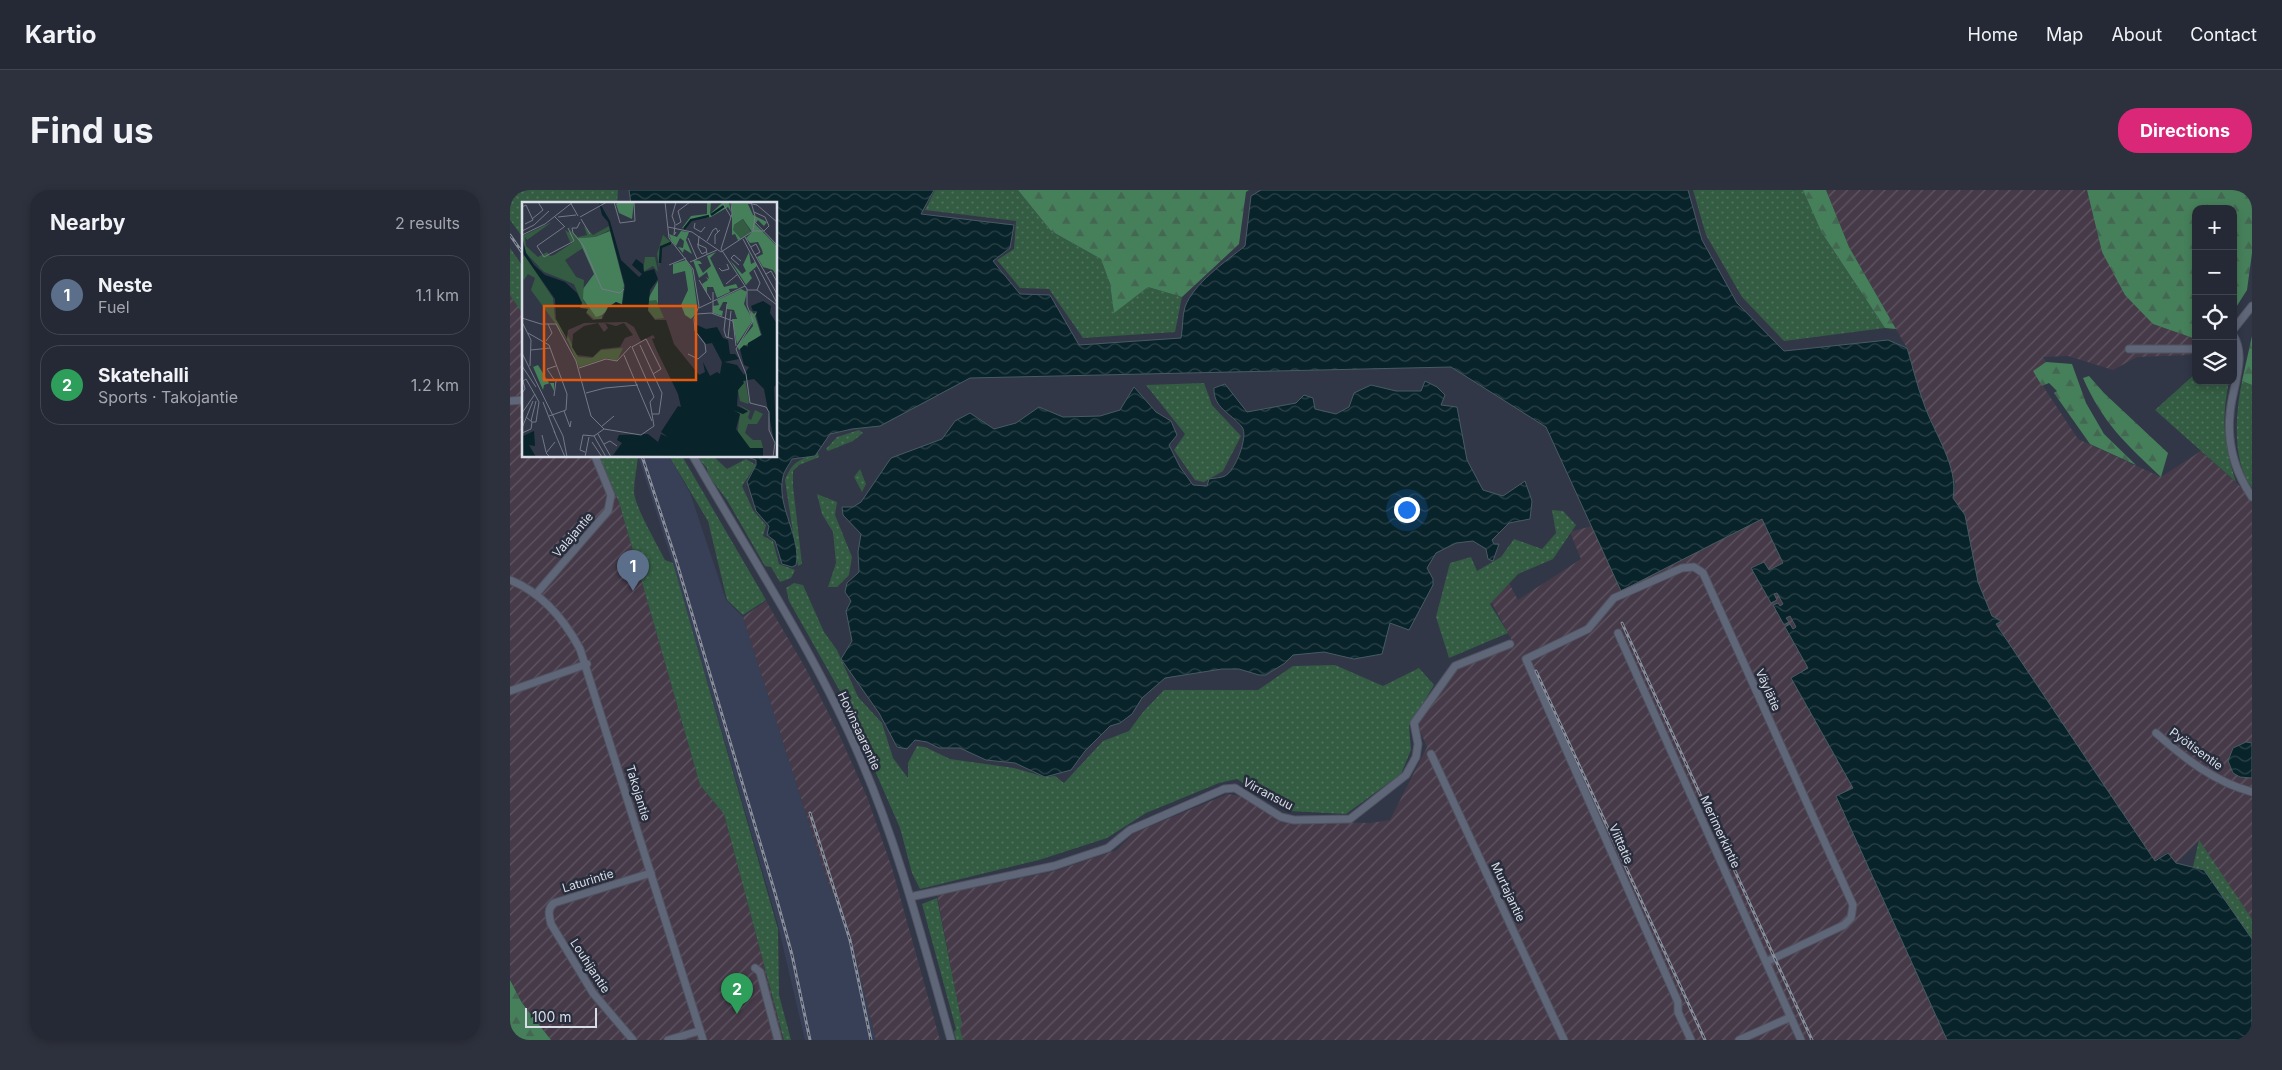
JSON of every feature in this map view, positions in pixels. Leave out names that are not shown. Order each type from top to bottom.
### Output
[{"type":"street","points":[[2237,325],[2252,306]]},
{"type":"street","points":[[2234,340],[2239,352],[2230,412],[2230,443],[2239,475],[2252,497]]},
{"type":"street","points":[[2129,349],[2192,349]]},
{"type":"street","name":"Valajantie","points":[[536,594],[608,511],[611,495],[596,458]]},
{"type":"street","name":"Hovinsaarentie","points":[[694,458],[809,656],[842,719],[872,785],[910,898],[950,1040]]},
{"type":"street","name":"Väylätie","points":[[1526,658],[1588,630],[1614,598],[1682,568],[1694,567],[1703,573],[1853,905],[1851,918],[1844,925],[1766,962]]},
{"type":"street","name":"Takojantie","points":[[510,580],[536,594],[564,622],[580,648],[703,1040]]},
{"type":"street","name":"Merimerkintie","points":[[1618,633],[1801,1040]]},
{"type":"street","name":"Virransuu","points":[[910,898],[1054,866],[1108,848],[1130,830],[1224,789],[1235,788],[1281,817],[1294,820],[1350,819],[1406,776],[1416,757],[1418,744],[1414,724],[1455,666],[1510,644]]},
{"type":"street","name":"Viittatie","points":[[1526,658],[1678,1002],[1678,1012],[1691,1040]]},
{"type":"street","points":[[510,691],[586,664]]},
{"type":"street","name":"Pyötisentie","points":[[2156,733],[2183,756],[2218,779],[2252,792]]},
{"type":"street","name":"Murtajantie","points":[[1431,754],[1564,1040]]},
{"type":"street","name":"Laturintie","points":[[551,924],[548,913],[550,906],[554,903],[651,873]]},
{"type":"street","name":"Louhijantie","points":[[551,924],[593,993],[633,1040]]},
{"type":"street","points":[[755,968],[760,972],[778,1040]]},
{"type":"street","points":[[1739,1040],[1791,1016]]},
{"type":"street","points":[[668,1040],[699,1031]]},
{"type":"shaded area","points":[[1826,190],[2087,190],[2102,252],[2153,324],[2192,338],[2191,355],[2137,357],[2113,370],[2068,356],[2043,357],[2046,362],[2033,371],[2078,439],[2161,477],[2201,451],[2252,497],[2252,919],[2199,841],[2176,863],[2167,852],[2154,860],[1996,624],[2001,621],[1992,616],[1978,582],[1965,515],[1953,498],[1956,485],[1945,452],[1924,404],[1907,348],[1849,247]]},
{"type":"shaded area","points":[[510,295],[522,313],[522,458],[600,458],[611,482],[619,502],[700,785],[724,814],[784,1040],[551,1040],[522,1003],[510,980]]},
{"type":"shaded area","points":[[639,458],[669,458],[673,463],[690,493],[726,600],[743,617],[828,882],[849,930],[876,1040],[805,1040],[777,921],[672,561]]},
{"type":"shaded area","points":[[1762,518],[1783,563],[1768,570],[1764,562],[1752,569],[1774,594],[1777,593],[1784,604],[1780,606],[1786,617],[1790,616],[1796,627],[1793,629],[1785,627],[1808,668],[1791,678],[1853,788],[1836,797],[1947,1040],[963,1040],[959,1029],[962,1024],[937,895],[1055,871],[1117,850],[1134,833],[1228,794],[1241,796],[1282,821],[1370,823],[1390,820],[1427,747],[1417,724],[1455,670],[1515,646],[1481,583],[1498,563],[1518,600],[1581,559],[1570,532],[1592,526],[1621,591]]},
{"type":"shaded area","points":[[766,601],[806,669],[838,732],[867,797],[892,868],[940,1040],[876,1040],[849,930],[828,882],[743,617]]},
{"type":"green space","points":[[510,190],[618,190],[617,202],[522,202],[522,236],[510,220]]},
{"type":"green space","points":[[935,190],[1018,190],[1051,231],[1101,259],[1110,284],[1114,312],[1148,287],[1182,297],[1175,332],[1083,338],[1049,289],[1020,288],[997,260],[1014,249],[1016,221],[925,210]]},
{"type":"green space","points":[[1018,190],[1249,190],[1246,192],[1239,244],[1182,297],[1148,287],[1114,313],[1110,284],[1101,259],[1051,231]]},
{"type":"green space","points":[[1693,190],[1804,190],[1824,236],[1885,328],[1784,341],[1742,297],[1706,235]]},
{"type":"green space","points":[[1803,190],[1826,190],[1849,247],[1896,329],[1885,328],[1822,233]]},
{"type":"green space","points":[[2087,190],[2252,190],[2252,253],[2247,290],[2237,306],[2237,205],[2192,205],[2192,338],[2153,324],[2125,295],[2102,252]]},
{"type":"green space","points":[[510,248],[522,265],[522,313],[510,295]]},
{"type":"green space","points":[[2252,336],[2252,385],[2242,381]]},
{"type":"green space","points":[[2046,362],[2072,364],[2086,403],[2104,434],[2136,465],[2090,444],[2054,393],[2057,391],[2049,383],[2042,386],[2033,371]]},
{"type":"green space","points":[[2089,376],[2104,393],[2168,453],[2161,477],[2126,443],[2107,420],[2083,378]]},
{"type":"green space","points":[[2192,377],[2192,385],[2228,385],[2225,408],[2225,432],[2226,444],[2236,482],[2155,410]]},
{"type":"green space","points":[[2242,381],[2252,385],[2252,488],[2245,477],[2238,450],[2237,421]]},
{"type":"green space","points":[[1204,383],[1212,405],[1241,436],[1223,471],[1204,482],[1195,480],[1174,450],[1185,434],[1146,385]]},
{"type":"green space","points":[[859,430],[863,433],[853,441],[828,451],[826,449],[837,437]]},
{"type":"green space","points":[[818,453],[819,457],[799,465],[793,471],[802,564],[798,566],[785,480],[794,465]]},
{"type":"green space","points":[[600,458],[638,458],[634,488],[635,499],[665,560],[673,563],[778,929],[779,995],[791,1040],[784,1040],[724,814],[700,785],[619,502]]},
{"type":"green space","points":[[670,458],[683,458],[766,600],[743,615],[727,600],[708,521]]},
{"type":"green space","points":[[698,458],[715,458],[727,469],[746,459],[756,465],[742,486],[753,510],[766,525],[763,536],[773,541],[779,564],[795,570],[791,578],[780,582],[771,567],[765,566],[727,500],[708,475],[707,468]]},
{"type":"green space","points":[[860,469],[866,484],[862,492],[854,477]]},
{"type":"green space","points":[[817,494],[837,502],[835,515],[852,557],[849,575],[837,587],[828,587],[836,563],[833,532],[822,514]]},
{"type":"green space","points":[[1552,510],[1563,511],[1576,525],[1553,559],[1518,574],[1490,604],[1508,633],[1449,658],[1436,617],[1450,563],[1471,557],[1477,571],[1501,557],[1514,539],[1542,549],[1556,533]]},
{"type":"green space","points":[[794,583],[803,585],[824,632],[837,650],[858,697],[882,723],[893,758],[908,778],[908,763],[917,746],[925,747],[950,759],[1014,768],[1045,777],[1055,776],[1064,783],[1103,741],[1129,731],[1143,712],[1164,690],[1258,690],[1293,666],[1335,665],[1383,686],[1419,668],[1434,685],[1409,726],[1411,750],[1401,774],[1346,814],[1290,811],[1237,779],[1219,783],[1146,813],[1107,838],[1039,860],[920,889],[912,873],[900,828],[841,693],[789,601],[786,588]]},
{"type":"green space","points":[[2199,840],[2252,919],[2252,939],[2204,870],[2193,867]]},
{"type":"green space","points":[[937,898],[962,1024],[960,1029],[963,1040],[956,1040],[954,1032],[956,1029],[922,904]]},
{"type":"green space","points":[[510,980],[522,1003],[551,1040],[510,1040]]},
{"type":"water","points":[[629,190],[934,190],[921,214],[1014,225],[1010,248],[993,261],[1020,294],[1050,295],[1079,345],[1181,338],[1184,311],[1189,298],[1202,282],[1245,246],[1251,196],[1261,190],[1688,190],[1702,240],[1737,303],[1784,351],[1888,340],[1907,348],[1928,415],[1949,462],[1954,486],[1953,498],[1965,515],[1978,582],[1992,616],[2002,621],[1996,624],[2155,861],[2168,853],[2176,863],[2204,870],[2252,939],[2252,1040],[1947,1040],[1836,796],[1853,788],[1791,678],[1808,668],[1785,627],[1790,624],[1793,629],[1796,627],[1790,616],[1786,618],[1789,622],[1784,625],[1773,605],[1778,603],[1780,606],[1783,604],[1777,593],[1774,594],[1777,600],[1771,603],[1751,568],[1764,562],[1769,570],[1783,563],[1762,519],[1621,591],[1546,427],[1451,367],[970,378],[880,426],[830,434],[815,456],[792,459],[785,470],[782,488],[797,555],[796,565],[792,567],[782,564],[775,541],[767,535],[769,526],[756,511],[747,482],[756,465],[756,460],[750,458],[778,458],[778,202],[631,202]]},
{"type":"water","points":[[1425,381],[1437,387],[1445,395],[1441,405],[1457,407],[1467,460],[1483,490],[1503,496],[1525,481],[1532,501],[1530,519],[1509,523],[1492,540],[1494,544],[1499,544],[1493,561],[1488,559],[1486,549],[1473,541],[1456,543],[1436,553],[1427,568],[1433,579],[1433,585],[1409,630],[1390,623],[1382,654],[1354,659],[1324,652],[1293,655],[1285,663],[1266,675],[1259,675],[1239,669],[1222,669],[1165,678],[1142,698],[1132,714],[1120,723],[1110,726],[1085,751],[1071,770],[1045,777],[1015,763],[986,760],[960,748],[939,748],[927,742],[915,740],[907,749],[897,747],[879,713],[841,659],[852,641],[846,611],[851,601],[845,592],[847,583],[859,572],[858,552],[861,534],[843,515],[842,507],[853,507],[861,502],[891,458],[942,439],[955,421],[970,413],[994,429],[1016,423],[1039,407],[1063,417],[1100,416],[1120,410],[1134,387],[1156,412],[1171,421],[1177,435],[1169,445],[1180,467],[1193,485],[1207,486],[1209,479],[1223,477],[1233,468],[1244,438],[1242,427],[1216,401],[1214,388],[1225,384],[1247,412],[1296,403],[1304,395],[1313,398],[1315,409],[1336,414],[1349,407],[1354,393],[1371,385],[1396,391],[1421,391]]},
{"type":"water","points":[[2246,742],[2252,743],[2252,778],[2240,777],[2233,773],[2228,761],[2233,748]]},
{"type":"railway","points":[[510,235],[522,252]]},
{"type":"railway","points":[[643,458],[676,560],[775,893],[792,955],[810,1040]]},
{"type":"railway","points":[[1622,623],[1812,1040]]},
{"type":"railway","points":[[1536,671],[1705,1040]]},
{"type":"railway","points":[[810,813],[850,940],[871,1040]]},
{"type":"place","name":"Neste","points":[[633,591]]},
{"type":"place","name":"Skatehalli","points":[[737,1014]]}]
